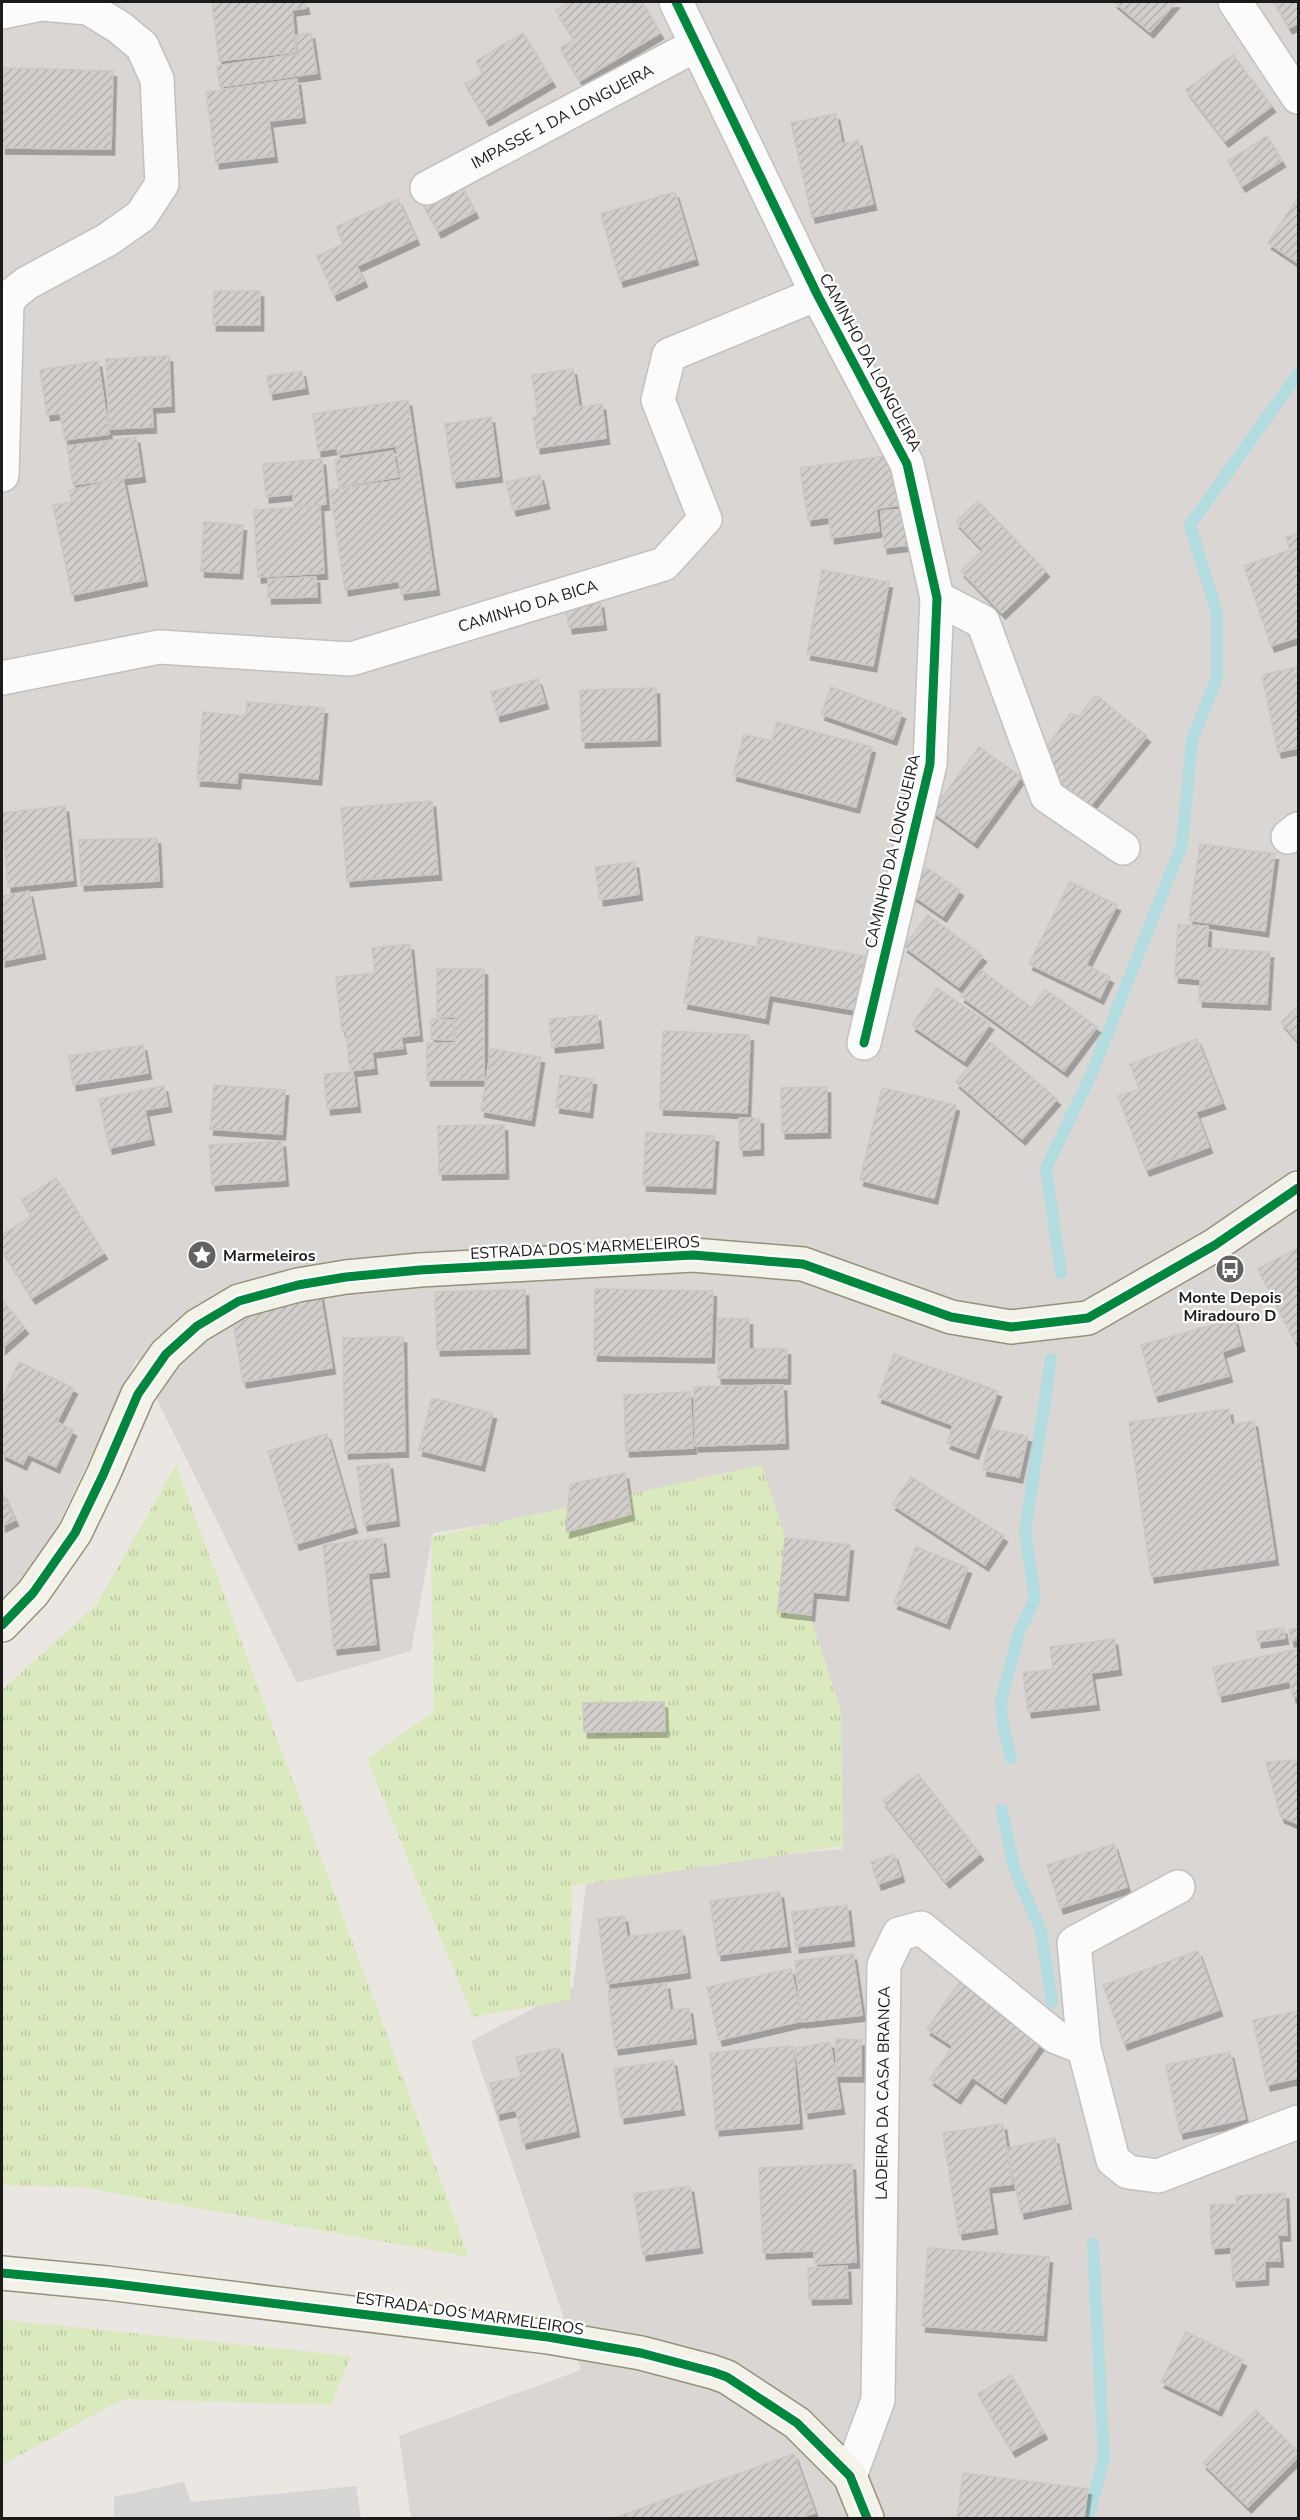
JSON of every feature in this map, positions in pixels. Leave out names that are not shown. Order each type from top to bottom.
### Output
[{"type":"main road","name":"ESTRADA DOS MARMELEIROS","points":[[2,1625],[33,1593],[75,1533],[138,1394],[166,1354],[197,1326],[239,1301],[298,1285],[346,1277],[420,1270],[693,1256],[803,1264],[951,1317],[1011,1327],[1088,1318],[1215,1245],[1299,1188]]},
{"type":"main road","name":"ESTRADA DOS MARMELEIROS","points":[[2,2273],[548,2337],[641,2353],[727,2377],[797,2423],[850,2476],[867,2518]]},
{"type":"street","name":"CAMINHO DA LONGUEIRA","points":[[676,2],[818,294],[907,464],[936,598],[930,764],[864,1043]]},
{"type":"street","points":[[1235,2],[1299,97]]},
{"type":"street","points":[[2,12],[41,4],[88,8],[119,27],[142,46],[157,79],[162,184],[141,216],[107,240],[27,283],[7,303],[2,475]]},
{"type":"street","name":"IMPASSE 1 DA LONGUEIRA","points":[[427,188],[696,45]]},
{"type":"street","name":"CAMINHO DA BICA","points":[[2,678],[159,647],[351,659],[664,564],[705,519],[658,400],[669,355],[818,294]]},
{"type":"street","points":[[936,598],[983,622],[1047,796],[1123,848]]},
{"type":"street","points":[[1178,1887],[1074,1943],[1084,2048],[1113,2160],[1128,2172],[1158,2176],[1299,2122]]},
{"type":"street","name":"LADEIRA DA CASA BRANCA","points":[[850,2476],[878,2400],[884,1965],[899,1934],[921,1928],[1056,2037],[1084,2048]]},
{"type":"shaded area","points":[[2,2],[1298,2],[1298,2518],[411,2518],[399,2436],[581,2370],[471,2041],[573,1987],[588,1871],[843,1849],[766,1480],[433,1533],[411,1651],[297,1683],[137,1359],[32,1580],[2,1598]]},
{"type":"shaded area","points":[[184,2482],[191,2502],[356,2486],[361,2518],[107,2518],[114,2517],[114,2497]]},
{"type":"green space","points":[[176,1465],[469,2257],[81,2187],[2,2185],[2,1690],[97,1604]]},
{"type":"green space","points":[[762,1465],[841,1711],[843,1846],[572,1886],[570,2000],[473,2017],[367,1759],[434,1711],[431,1537]]},
{"type":"green space","points":[[2,2320],[351,2356],[331,2405],[123,2399],[2,2465]]},
{"type":"building","points":[[212,2],[305,2],[306,8],[292,10],[296,52],[219,61]]},
{"type":"building","points":[[570,2],[642,2],[660,33],[580,81],[560,48],[574,40],[556,10]]},
{"type":"building","points":[[1114,2],[1176,2],[1150,32]]},
{"type":"building","points":[[1274,2],[1298,2],[1298,23],[1289,28]]},
{"type":"building","points":[[311,33],[317,73],[220,87],[217,66],[299,54],[296,35]]},
{"type":"building","points":[[523,33],[552,81],[486,120],[465,84],[483,74],[476,61]]},
{"type":"building","points":[[1233,55],[1272,106],[1225,141],[1186,90]]},
{"type":"building","points":[[3,68],[113,71],[111,149],[2,148]]},
{"type":"building","points":[[297,79],[302,117],[269,121],[274,156],[216,163],[206,92]]},
{"type":"building","points":[[836,114],[842,144],[858,140],[873,204],[812,217],[791,123]]},
{"type":"building","points":[[1267,136],[1282,161],[1242,186],[1228,161]]},
{"type":"building","points":[[458,180],[475,212],[438,232],[421,201]]},
{"type":"building","points":[[675,192],[695,259],[620,281],[601,214]]},
{"type":"building","points":[[1298,197],[1298,263],[1268,243]]},
{"type":"building","points":[[398,199],[416,239],[357,266],[364,281],[334,295],[317,256],[343,244],[336,227]]},
{"type":"building","points":[[214,291],[260,291],[260,325],[213,325]]},
{"type":"building","points":[[169,356],[171,406],[152,407],[153,427],[109,429],[106,359]]},
{"type":"building","points":[[98,361],[109,434],[65,440],[60,413],[47,415],[40,370]]},
{"type":"building","points":[[573,369],[579,407],[602,404],[606,438],[537,448],[533,417],[538,416],[532,375]]},
{"type":"building","points":[[302,371],[305,388],[270,394],[267,376]]},
{"type":"building","points":[[408,400],[436,589],[401,594],[399,581],[345,590],[330,490],[401,480],[396,446],[338,455],[337,448],[318,451],[313,414]]},
{"type":"building","points":[[491,417],[499,476],[453,482],[445,424]]},
{"type":"building","points":[[136,437],[142,476],[73,485],[67,446]]},
{"type":"building","points":[[393,451],[398,477],[339,487],[335,460]]},
{"type":"building","points":[[893,455],[900,505],[876,509],[879,531],[831,538],[829,517],[808,520],[800,468]]},
{"type":"building","points":[[322,459],[326,504],[294,507],[293,494],[266,497],[263,464]]},
{"type":"building","points":[[540,475],[546,503],[513,510],[506,482]]},
{"type":"building","points":[[123,479],[144,580],[72,595],[53,505],[72,502],[69,490]]},
{"type":"building","points":[[978,501],[1046,571],[1002,613],[961,571],[983,550],[956,522]]},
{"type":"building","points":[[320,506],[324,573],[258,577],[254,510]]},
{"type":"building","points":[[905,509],[908,545],[884,548],[881,511]]},
{"type":"building","points":[[204,522],[243,525],[239,573],[201,571]]},
{"type":"building","points":[[1298,533],[1298,637],[1271,646],[1244,566],[1290,550],[1286,537]]},
{"type":"building","points":[[822,570],[889,582],[873,666],[807,654]]},
{"type":"building","points":[[316,577],[317,597],[268,598],[268,579]]},
{"type":"building","points":[[600,602],[603,624],[569,628],[566,606]]},
{"type":"building","points":[[1298,667],[1298,748],[1278,752],[1262,675]]},
{"type":"building","points":[[538,679],[545,703],[497,716],[491,692]]},
{"type":"building","points":[[831,687],[902,713],[893,739],[821,714]]},
{"type":"building","points":[[656,688],[657,740],[582,742],[580,690]]},
{"type":"building","points":[[1096,695],[1147,736],[1086,811],[1040,757],[1071,713],[1078,717]]},
{"type":"building","points":[[247,702],[324,708],[318,779],[238,772],[237,783],[197,780],[203,712],[246,716]]},
{"type":"building","points":[[777,722],[872,747],[856,807],[733,775],[744,734],[772,741]]},
{"type":"building","points":[[979,747],[1021,777],[974,842],[932,811]]},
{"type":"building","points":[[432,801],[438,874],[347,881],[341,808]]},
{"type":"building","points":[[65,806],[73,880],[8,887],[2,813]]},
{"type":"building","points":[[157,838],[159,881],[81,885],[79,840]]},
{"type":"building","points":[[1200,844],[1275,854],[1265,931],[1189,920]]},
{"type":"building","points":[[635,862],[639,894],[600,900],[595,867]]},
{"type":"building","points":[[927,868],[960,890],[943,916],[910,893]]},
{"type":"building","points":[[1070,882],[1117,905],[1086,965],[1110,977],[1100,998],[1029,964]]},
{"type":"building","points":[[29,891],[42,953],[2,961],[2,896]]},
{"type":"building","points":[[928,915],[983,956],[959,987],[904,946]]},
{"type":"building","points":[[1178,925],[1208,926],[1207,948],[1270,952],[1267,1004],[1199,1001],[1200,979],[1175,977]]},
{"type":"building","points":[[696,936],[757,947],[758,937],[865,956],[855,1010],[769,995],[765,1018],[684,1003]]},
{"type":"building","points":[[410,944],[419,1035],[401,1037],[403,1048],[372,1052],[374,1068],[350,1071],[346,1031],[342,1031],[336,977],[375,973],[372,948]]},
{"type":"building","points":[[437,969],[484,969],[484,1080],[427,1080],[427,1043],[455,1043],[455,1017],[437,1017]]},
{"type":"building","points":[[981,970],[1032,1008],[1045,989],[1097,1027],[1064,1071],[961,996]]},
{"type":"building","points":[[937,988],[990,1024],[964,1061],[912,1025]]},
{"type":"building","points":[[1298,1006],[1298,1041],[1281,1022]]},
{"type":"building","points":[[597,1015],[600,1042],[552,1047],[549,1019]]},
{"type":"building","points":[[431,1019],[453,1020],[453,1040],[431,1039]]},
{"type":"building","points":[[663,1031],[750,1035],[747,1113],[660,1109]]},
{"type":"building","points":[[1197,1039],[1222,1103],[1196,1112],[1209,1147],[1146,1170],[1118,1096],[1139,1089],[1130,1064]]},
{"type":"building","points":[[990,1042],[1057,1099],[1022,1139],[956,1082]]},
{"type":"building","points":[[143,1045],[148,1073],[73,1085],[69,1056]]},
{"type":"building","points":[[491,1049],[541,1057],[531,1120],[481,1111]]},
{"type":"building","points":[[353,1072],[357,1106],[327,1109],[324,1074]]},
{"type":"building","points":[[560,1075],[593,1079],[589,1112],[556,1107]]},
{"type":"building","points":[[214,1085],[285,1090],[282,1134],[210,1129]]},
{"type":"building","points":[[164,1086],[168,1106],[145,1110],[151,1139],[109,1148],[99,1099]]},
{"type":"building","points":[[827,1087],[827,1132],[782,1133],[781,1088]]},
{"type":"building","points":[[882,1088],[956,1105],[934,1198],[860,1180]]},
{"type":"building","points":[[739,1118],[760,1118],[760,1149],[740,1150]]},
{"type":"building","points":[[504,1125],[505,1173],[439,1174],[438,1126]]},
{"type":"building","points":[[646,1133],[715,1136],[712,1188],[643,1185]]},
{"type":"building","points":[[282,1141],[285,1180],[212,1185],[209,1145]]},
{"type":"building","points":[[56,1178],[104,1253],[32,1298],[2,1250],[2,1235],[32,1216],[22,1200]]},
{"type":"building","points":[[1298,1248],[1298,1340],[1295,1342],[1258,1269]]},
{"type":"building","points":[[595,1289],[713,1291],[711,1357],[594,1355]]},
{"type":"building","points":[[525,1290],[526,1348],[437,1350],[435,1292]]},
{"type":"building","points":[[320,1294],[332,1368],[243,1382],[231,1308]]},
{"type":"building","points":[[2,1300],[25,1328],[2,1348]]},
{"type":"building","points":[[718,1318],[749,1319],[749,1349],[787,1349],[787,1378],[718,1378]]},
{"type":"building","points":[[1234,1319],[1241,1345],[1222,1352],[1229,1376],[1155,1396],[1141,1345]]},
{"type":"building","points":[[403,1337],[405,1451],[345,1453],[343,1338]]},
{"type":"building","points":[[894,1354],[998,1391],[975,1453],[947,1443],[953,1425],[878,1397]]},
{"type":"building","points":[[19,1362],[74,1388],[57,1422],[73,1430],[56,1467],[28,1454],[23,1464],[2,1454],[2,1399]]},
{"type":"building","points":[[783,1385],[785,1443],[695,1446],[694,1387]]},
{"type":"building","points":[[690,1392],[693,1448],[626,1451],[624,1395]]},
{"type":"building","points":[[432,1398],[493,1413],[481,1465],[419,1450]]},
{"type":"building","points":[[1229,1409],[1231,1425],[1254,1421],[1275,1559],[1151,1577],[1129,1422]]},
{"type":"building","points":[[992,1429],[1028,1436],[1019,1477],[983,1470]]},
{"type":"building","points":[[327,1434],[354,1527],[296,1544],[268,1451]]},
{"type":"building","points":[[389,1463],[396,1520],[364,1525],[357,1467]]},
{"type":"building","points":[[625,1473],[631,1514],[566,1532],[570,1484]]},
{"type":"building","points":[[911,1477],[1004,1536],[985,1565],[892,1504]]},
{"type":"building","points":[[2,1492],[15,1520],[2,1526]]},
{"type":"building","points":[[382,1538],[386,1571],[368,1573],[376,1644],[334,1649],[323,1545]]},
{"type":"building","points":[[785,1538],[850,1545],[845,1595],[813,1592],[811,1615],[778,1611]]},
{"type":"building","points":[[916,1547],[968,1568],[946,1623],[894,1603]]},
{"type":"building","points":[[1283,1628],[1285,1638],[1258,1642],[1257,1632]]},
{"type":"building","points":[[1298,1628],[1298,1639],[1291,1641],[1289,1630]]},
{"type":"building","points":[[1114,1639],[1118,1669],[1091,1673],[1096,1704],[1028,1712],[1023,1673],[1053,1669],[1050,1647]]},
{"type":"building","points":[[1298,1649],[1298,1696],[1293,1697],[1290,1681],[1219,1696],[1213,1667]]},
{"type":"building","points":[[664,1702],[665,1731],[584,1732],[583,1703]]},
{"type":"building","points":[[1298,1760],[1298,1824],[1281,1817],[1266,1762]]},
{"type":"building","points":[[918,1774],[980,1854],[946,1882],[883,1801]]},
{"type":"building","points":[[1114,1844],[1127,1887],[1060,1908],[1047,1865]]},
{"type":"building","points":[[894,1854],[901,1876],[878,1884],[871,1862]]},
{"type":"building","points":[[780,1892],[787,1946],[718,1955],[710,1901]]},
{"type":"building","points":[[847,1905],[851,1940],[796,1947],[792,1912]]},
{"type":"building","points":[[624,1916],[627,1937],[681,1930],[687,1972],[607,1984],[598,1919]]},
{"type":"building","points":[[1198,1951],[1219,2010],[1124,2044],[1103,1985]]},
{"type":"building","points":[[853,1954],[862,2015],[802,2022],[795,1961]]},
{"type":"building","points":[[791,1969],[802,2021],[719,2040],[707,1987]]},
{"type":"building","points":[[961,1980],[1044,2039],[1002,2098],[972,2077],[957,2098],[930,2079],[953,2046],[927,2029]]},
{"type":"building","points":[[666,1983],[670,2010],[689,2008],[693,2038],[615,2049],[608,1990]]},
{"type":"building","points":[[1298,2011],[1298,2078],[1267,2085],[1253,2020]]},
{"type":"building","points":[[836,2039],[861,2040],[861,2076],[836,2076]]},
{"type":"building","points":[[830,2042],[841,2108],[805,2113],[795,2048]]},
{"type":"building","points":[[793,2046],[799,2123],[716,2130],[710,2053]]},
{"type":"building","points":[[559,2048],[576,2131],[523,2143],[516,2110],[497,2114],[490,2083],[521,2077],[516,2057]]},
{"type":"building","points":[[1230,2052],[1245,2119],[1180,2133],[1166,2065]]},
{"type":"building","points":[[673,2060],[681,2109],[621,2118],[614,2069]]},
{"type":"building","points":[[1003,2124],[1012,2184],[988,2187],[994,2228],[959,2234],[943,2133]]},
{"type":"building","points":[[1055,2138],[1068,2203],[1021,2213],[1007,2148]]},
{"type":"building","points":[[852,2164],[856,2262],[815,2264],[814,2251],[763,2253],[759,2168]]},
{"type":"building","points":[[690,2186],[699,2247],[643,2255],[634,2194]]},
{"type":"building","points":[[1285,2193],[1287,2235],[1278,2235],[1280,2261],[1265,2261],[1265,2279],[1233,2281],[1231,2247],[1212,2248],[1210,2205],[1237,2204],[1236,2196]]},
{"type":"building","points":[[928,2248],[1049,2257],[1043,2335],[922,2326]]},
{"type":"building","points":[[847,2266],[848,2298],[809,2299],[808,2268]]},
{"type":"building","points":[[1186,2332],[1243,2360],[1218,2410],[1161,2382]]},
{"type":"building","points":[[1011,2375],[1044,2433],[1012,2451],[978,2394]]},
{"type":"building","points":[[1256,2410],[1298,2452],[1298,2457],[1248,2507],[1203,2463]]},
{"type":"building","points":[[794,2454],[815,2513],[799,2518],[614,2518]]},
{"type":"building","points":[[963,2473],[1088,2489],[1084,2518],[957,2518]]},
{"type":"waterway","points":[[1061,1273],[1046,1168],[1091,1075],[1182,844],[1192,740],[1217,678],[1217,613],[1190,525],[1298,374]]},
{"type":"waterway","points":[[1011,1758],[1003,1725],[1001,1701],[1019,1632],[1035,1599],[1025,1531],[1051,1359]]},
{"type":"waterway","points":[[1002,1810],[1014,1868],[1041,1931],[1052,2002]]},
{"type":"waterway","points":[[1088,2518],[1104,2459],[1093,2244]]},
{"type":"cycle path","points":[[676,2],[817,294],[907,464],[937,598],[930,764],[864,1043]]},
{"type":"cycle path","points":[[2,1625],[33,1593],[75,1533],[138,1394],[166,1354],[197,1326],[239,1301],[298,1285],[346,1277],[420,1270],[693,1255],[803,1264],[951,1317],[1011,1327],[1088,1318],[1215,1245],[1298,1188]]},
{"type":"cycle path","points":[[2,2273],[107,2283],[548,2337],[641,2353],[713,2372],[727,2377],[797,2423],[850,2476],[867,2518]]},
{"type":"place","name":"Marmeleiros","points":[[202,1255]]},
{"type":"place","name":"Monte Depois Miradouro D","points":[[1230,1269]]}]
